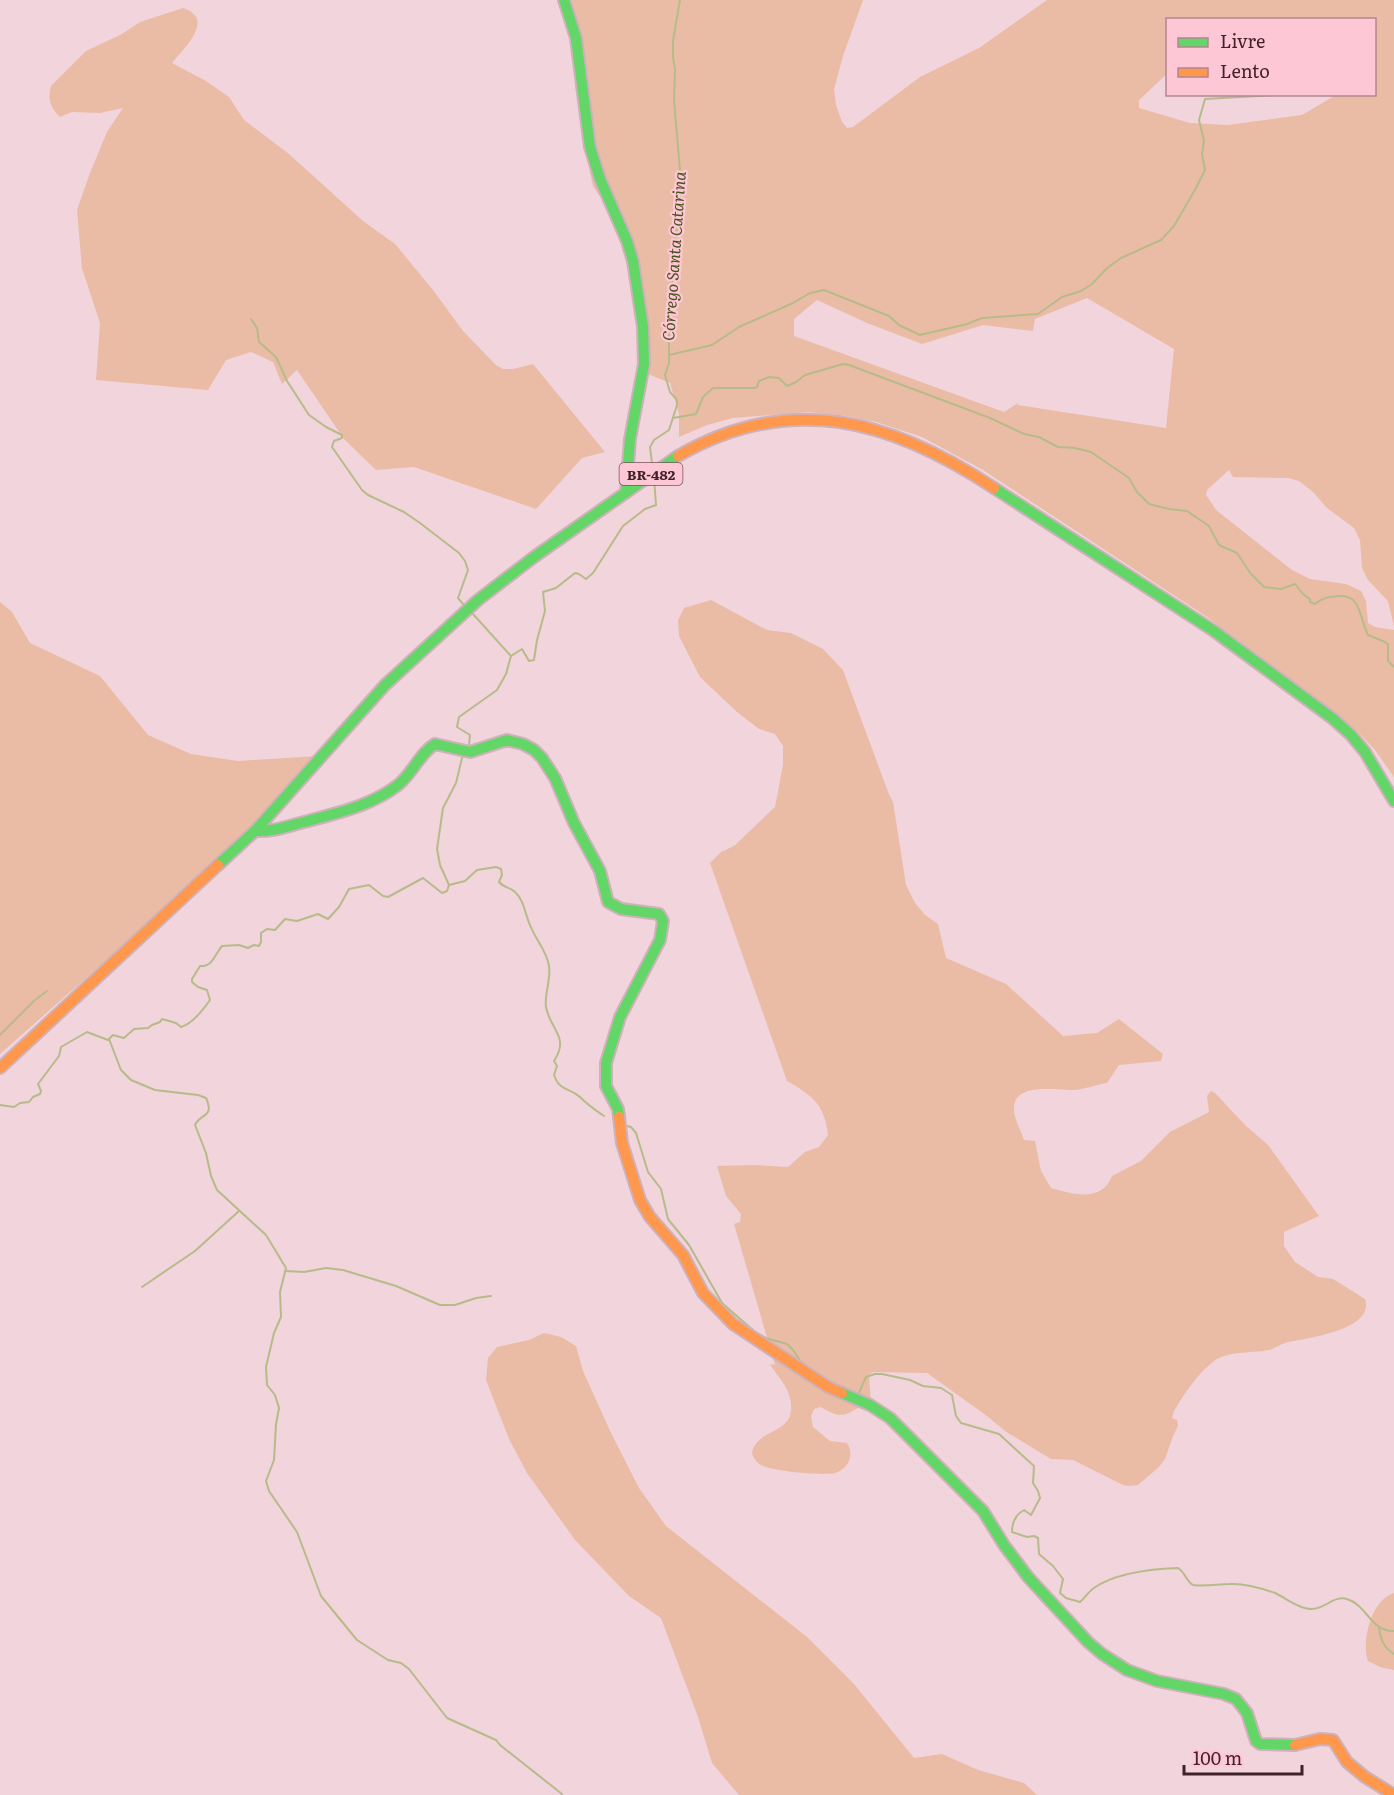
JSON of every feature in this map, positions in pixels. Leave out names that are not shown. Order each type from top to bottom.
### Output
[{"type":"main road","points":[[564,0],[576,38],[590,147],[633,261],[643,327],[644,364],[630,439],[626,492]]},
{"type":"main road","name":"BR-482","points":[[0,1068],[255,831],[375,697],[426,646],[504,579],[667,462],[726,432],[776,421],[832,421],[866,426],[917,444],[967,470],[1123,570],[1214,631],[1300,693],[1351,735],[1377,769],[1394,801]]},
{"type":"main road","points":[[255,831],[274,832],[356,808],[374,800],[399,784],[430,746],[441,745],[470,752],[502,741],[522,744],[533,751],[555,776],[574,823],[600,871],[608,902],[613,907],[656,913],[661,917],[663,928],[660,940],[620,1017],[611,1042],[606,1063],[606,1086],[618,1109],[622,1143],[640,1200],[650,1217],[683,1255],[696,1282],[708,1299],[734,1324],[828,1387],[890,1418],[983,1511],[1004,1545],[1028,1577],[1102,1654],[1127,1670],[1157,1682],[1224,1694],[1236,1699],[1246,1713],[1256,1740],[1260,1744],[1295,1745],[1320,1739],[1333,1740],[1347,1762],[1365,1777],[1394,1795]]},
{"type":"shaded area","points":[[563,0],[863,0],[834,89],[836,105],[842,122],[847,128],[853,127],[920,77],[979,48],[1047,0],[1394,0],[1394,626],[1388,601],[1368,580],[1362,568],[1360,540],[1354,528],[1327,508],[1299,481],[1288,478],[1233,477],[1229,470],[1207,490],[1206,495],[1216,510],[1292,570],[1310,579],[1346,584],[1361,591],[1366,601],[1368,623],[1375,627],[1394,630],[1394,777],[1375,750],[1357,731],[1207,617],[983,470],[922,437],[876,422],[808,412],[733,418],[707,425],[679,437],[679,414],[670,383],[648,374],[643,324],[633,267],[619,225],[593,186],[584,141],[580,82]],"holes":[[[1087,298],[1174,349],[1166,428],[1018,405],[1018,403],[1004,412],[794,336],[794,319],[817,300],[867,323],[922,344],[983,325],[1033,331],[1035,319]]]},
{"type":"shaded area","points":[[183,8],[193,13],[197,19],[197,27],[189,43],[172,63],[206,81],[229,97],[244,120],[289,154],[363,221],[395,244],[463,331],[496,365],[503,369],[513,369],[533,364],[605,452],[582,458],[536,509],[414,467],[376,470],[344,439],[297,370],[282,384],[273,362],[251,352],[226,360],[208,390],[96,380],[100,323],[82,268],[77,210],[107,132],[123,108],[100,113],[72,112],[60,117],[51,103],[49,95],[51,86],[86,51],[122,34],[140,22]]},
{"type":"shaded area","points":[[711,600],[767,630],[791,633],[823,649],[843,670],[893,802],[906,885],[915,903],[925,915],[938,924],[946,958],[1006,984],[1063,1036],[1097,1033],[1119,1019],[1163,1054],[1161,1061],[1119,1065],[1107,1083],[1075,1090],[1038,1089],[1021,1094],[1016,1100],[1014,1113],[1024,1140],[1035,1141],[1041,1171],[1051,1188],[1077,1194],[1094,1193],[1101,1190],[1112,1176],[1141,1161],[1170,1132],[1209,1112],[1207,1096],[1211,1091],[1268,1145],[1319,1216],[1284,1232],[1284,1246],[1295,1262],[1318,1277],[1333,1279],[1365,1299],[1365,1310],[1360,1319],[1349,1326],[1285,1343],[1272,1349],[1227,1355],[1214,1361],[1197,1378],[1174,1411],[1172,1418],[1177,1420],[1178,1426],[1165,1459],[1138,1485],[1123,1485],[1073,1460],[1051,1459],[1005,1431],[927,1373],[873,1372],[869,1375],[871,1403],[842,1415],[821,1407],[814,1409],[811,1416],[813,1427],[830,1441],[847,1443],[850,1452],[849,1461],[840,1471],[820,1474],[775,1469],[760,1464],[752,1454],[755,1445],[761,1439],[784,1424],[790,1417],[791,1407],[788,1392],[770,1364],[775,1365],[734,1224],[740,1222],[741,1214],[726,1196],[717,1166],[788,1167],[805,1152],[819,1147],[828,1135],[824,1116],[816,1102],[804,1091],[787,1081],[710,863],[721,852],[734,846],[775,807],[783,765],[783,746],[775,734],[759,729],[700,677],[679,636],[678,620],[684,608]]},
{"type":"shaded area","points":[[0,602],[12,612],[30,643],[100,676],[148,735],[191,754],[238,761],[317,756],[222,858],[0,1054]]},
{"type":"shaded area","points":[[544,1333],[561,1337],[576,1346],[583,1371],[611,1433],[639,1488],[666,1526],[807,1637],[854,1684],[914,1758],[942,1754],[978,1770],[1024,1783],[1037,1795],[739,1795],[712,1763],[698,1717],[661,1618],[629,1596],[575,1540],[527,1473],[509,1439],[486,1380],[488,1358],[497,1347],[529,1340]]},
{"type":"shaded area","points":[[1394,1593],[1394,1670],[1368,1661],[1366,1643],[1374,1612],[1386,1597]]},
{"type":"waterway","name":"Córrego Santa Catarina","points":[[652,463],[650,447],[654,440],[669,430],[677,405],[677,400],[670,392],[665,375],[669,363],[669,313],[681,182],[673,57],[673,41],[680,0]]},
{"type":"waterway","points":[[669,355],[712,345],[739,327],[810,293],[824,290],[889,316],[899,325],[920,335],[967,324],[982,318],[1038,314],[1062,297],[1081,291],[1092,284],[1106,269],[1121,258],[1161,240],[1174,226],[1205,170],[1202,154],[1204,141],[1199,120],[1205,99],[1258,96]]},
{"type":"waterway","points":[[251,319],[257,328],[259,342],[276,357],[287,381],[309,415],[342,435],[342,438],[334,441],[332,447],[362,490],[420,523],[459,553],[465,561],[468,570],[458,598],[463,604]]},
{"type":"waterway","points":[[673,418],[696,414],[703,397],[713,388],[754,388],[757,387],[759,381],[769,377],[779,378],[787,386],[805,375],[843,364],[849,365],[990,418],[1024,434],[1039,437],[1058,447],[1091,452],[1129,478],[1137,492],[1149,504],[1187,511],[1209,526],[1219,545],[1237,553],[1251,574],[1264,587],[1281,589],[1295,584],[1310,599],[1310,602],[1315,604],[1323,599],[1338,596],[1352,599],[1359,608],[1368,635],[1388,644],[1388,661],[1394,667]]},
{"type":"waterway","name":"Córrego Santa Catarina","points":[[511,656],[522,649],[529,661],[534,660],[545,611],[543,592],[556,588],[575,573],[586,579],[593,573],[623,526],[645,509],[656,505],[654,478]]},
{"type":"waterway","points":[[473,614],[511,656]]},
{"type":"waterway","points":[[465,749],[469,745],[470,735],[457,727],[459,717],[497,690],[506,674],[511,656]]},
{"type":"waterway","points":[[449,885],[440,865],[437,849],[443,808],[456,783],[463,754]]},
{"type":"waterway","points":[[449,885],[465,881],[477,870],[496,867],[501,869],[502,875],[499,882],[518,895],[548,961],[546,1007],[560,1039],[554,1061],[557,1066],[554,1075],[556,1080],[562,1087],[576,1094],[604,1116]]},
{"type":"waterway","name":"Córrego Santa Catarina","points":[[0,1105],[14,1107],[20,1103],[29,1102],[40,1094],[38,1084],[59,1056],[61,1047],[87,1032],[108,1040],[113,1035],[124,1038],[134,1029],[148,1028],[162,1019],[181,1027],[189,1023],[210,1000],[207,990],[198,987],[192,979],[200,966],[211,962],[222,946],[239,945],[248,948],[254,945],[259,946],[261,933],[267,929],[275,930],[285,919],[297,921],[318,914],[328,919],[339,907],[349,889],[369,885],[383,896],[388,897],[423,878],[442,893],[447,891],[449,885]]},
{"type":"waterway","points":[[0,1035],[47,991]]},
{"type":"waterway","points":[[109,1039],[121,1070],[131,1080],[155,1090],[206,1098],[208,1112],[195,1125],[217,1190],[266,1235],[286,1268],[280,1292],[281,1317],[274,1333],[266,1367],[267,1385],[275,1395],[279,1408],[274,1460],[266,1481],[269,1491],[297,1532],[321,1596],[357,1640],[388,1660],[401,1663],[409,1669],[447,1718],[496,1740],[562,1794]]},
{"type":"waterway","points":[[623,1125],[631,1127],[636,1133],[648,1172],[661,1189],[668,1219],[689,1245],[722,1303],[754,1331],[766,1338],[787,1344],[803,1365]]},
{"type":"waterway","points":[[142,1287],[195,1251],[239,1211]]},
{"type":"waterway","points":[[286,1271],[304,1272],[326,1268],[343,1270],[396,1286],[440,1305],[455,1305],[491,1296]]},
{"type":"waterway","points":[[858,1395],[866,1377],[875,1374],[941,1388],[952,1395],[956,1416],[961,1423],[999,1434],[1034,1466],[1033,1483],[1040,1498],[1031,1515],[1024,1510],[1016,1517],[1012,1532],[1038,1538],[1039,1554],[1063,1579],[1060,1593],[1066,1598],[1080,1602],[1094,1588],[1123,1575],[1178,1568],[1193,1585],[1253,1586],[1275,1593],[1307,1609],[1317,1608],[1338,1599],[1347,1599],[1360,1607],[1374,1623],[1386,1630],[1394,1631]]},
{"type":"waterway","points":[[1379,1628],[1383,1643],[1394,1654]]},
{"type":"traffic: fast","points":[[564,0],[576,38],[590,147],[600,179],[627,241],[633,261],[643,327],[644,364],[630,439],[626,492]]},
{"type":"traffic: fast","points":[[218,865],[255,831],[385,685],[478,600],[534,557],[678,456]]},
{"type":"traffic: fast","points":[[994,488],[1214,631],[1332,718],[1365,752],[1394,801]]},
{"type":"traffic: fast","points":[[255,831],[286,827],[365,804],[398,785],[435,744],[470,752],[507,740],[523,744],[534,750],[555,778],[574,823],[600,871],[608,902],[621,909],[659,914],[663,921],[660,940],[620,1017],[606,1063],[606,1086],[618,1109],[619,1117]]},
{"type":"traffic: fast","points":[[842,1393],[870,1405],[890,1418],[983,1511],[1004,1545],[1028,1577],[1102,1654],[1127,1670],[1157,1681],[1224,1694],[1236,1699],[1247,1713],[1256,1741],[1260,1744],[1295,1745]]},
{"type":"traffic: slow","points":[[678,456],[720,436],[761,424],[800,420],[840,422],[879,431],[917,445],[955,464],[994,488]]},
{"type":"traffic: slow","points":[[0,1068],[218,865]]},
{"type":"traffic: slow","points":[[619,1117],[622,1143],[640,1200],[650,1217],[683,1255],[703,1293],[733,1324],[828,1387],[842,1393]]},
{"type":"traffic: slow","points":[[1295,1745],[1320,1739],[1333,1740],[1347,1762],[1365,1777],[1394,1795]]}]
